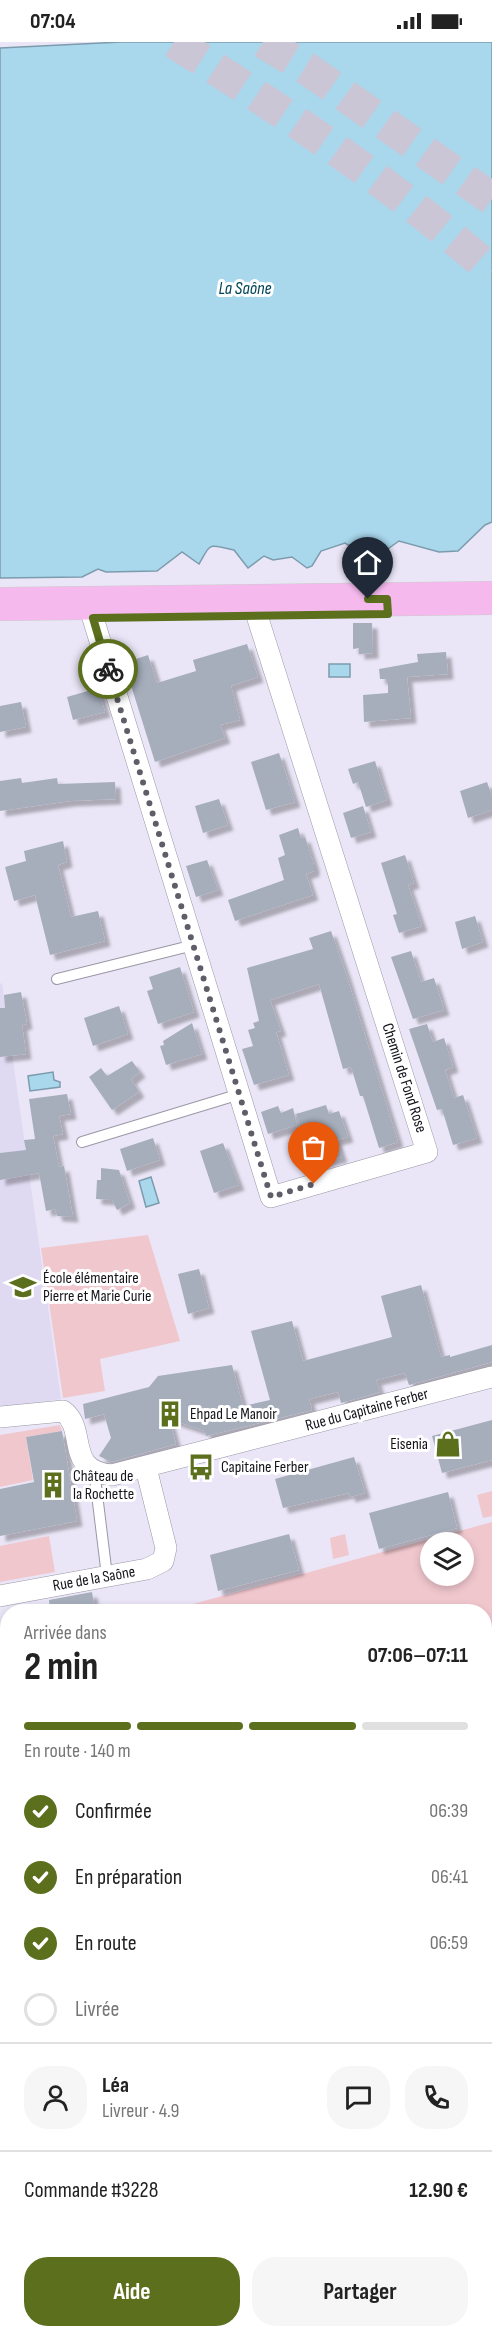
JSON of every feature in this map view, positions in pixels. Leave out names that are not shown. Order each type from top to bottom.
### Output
[{"type":"main road","points":[[0,604],[90,610],[486,605]]},
{"type":"main road","points":[[0,619],[90,610]]},
{"type":"street","name":"Chemin de Fond Rose","points":[[90,610],[271,1197],[427,1152],[255,608]]},
{"type":"street","name":"Rue du Capitaine Ferber","points":[[97,1472],[112,1475],[146,1468],[492,1377]]},
{"type":"street","points":[[0,1417],[63,1411],[71,1419],[79,1455],[97,1472]]},
{"type":"street","name":"Rue de la Saône","points":[[0,1596],[147,1569],[163,1561],[166,1548],[146,1468]]},
{"type":"lane","points":[[57,979],[194,945]]},
{"type":"lane","points":[[82,1142],[240,1094]]},
{"type":"lane","points":[[97,1472],[95,1478],[107,1576]]},
{"type":"shaded area","name":"École élémentaire Pierre et Marie Curie","points":[[2,983],[61,1399],[0,1408],[0,984]]},
{"type":"shaded area","points":[[148,1235],[180,1341],[100,1359],[105,1391],[63,1398],[41,1248]]},
{"type":"shaded area","points":[[60,1425],[62,1431],[26,1437],[33,1480],[0,1487],[0,1435]]},
{"type":"shaded area","points":[[492,1491],[492,1516],[483,1518],[477,1495]]},
{"type":"shaded area","points":[[492,1522],[492,1604],[193,1604],[420,1542],[420,1586],[474,1586],[474,1532],[456,1532]]},
{"type":"shaded area","points":[[345,1534],[349,1555],[333,1559],[330,1538]]},
{"type":"shaded area","points":[[49,1536],[55,1572],[0,1582],[0,1546]]},
{"type":"water","name":"La Saône","points":[[121,42],[492,42],[492,522],[485,525],[458,551],[439,552],[399,541],[372,560],[345,543],[321,551],[312,566],[307,568],[292,557],[273,560],[264,556],[248,568],[234,550],[214,546],[208,549],[199,564],[182,552],[157,571],[106,572],[98,569],[82,577],[0,578],[0,48]]},
{"type":"water","points":[[329,664],[350,664],[350,677],[329,677]]},
{"type":"water","points":[[53,1072],[54,1080],[60,1082],[60,1087],[30,1091],[28,1076]]},
{"type":"water","points":[[151,1177],[159,1203],[146,1207],[139,1181]]},
{"type":"building","points":[[353,623],[372,623],[373,653],[359,654],[359,648],[353,649]]},
{"type":"building","points":[[247,644],[258,677],[231,686],[240,720],[220,725],[225,738],[155,762],[124,663],[148,655],[157,683],[196,671],[193,660]]},
{"type":"building","points":[[446,652],[448,674],[407,677],[411,718],[364,722],[363,695],[388,693],[388,679],[380,679],[379,669],[418,662],[417,654]]},
{"type":"building","points":[[98,688],[105,712],[73,720],[67,697]]},
{"type":"building","points":[[21,702],[26,727],[0,732],[0,706]]},
{"type":"building","points":[[279,753],[295,802],[266,810],[251,762]]},
{"type":"building","points":[[375,761],[387,800],[366,807],[358,782],[353,784],[348,769]]},
{"type":"building","points":[[21,778],[22,783],[57,778],[58,784],[115,782],[116,799],[70,801],[0,811],[0,781]]},
{"type":"building","points":[[487,782],[492,796],[492,810],[468,818],[460,791]]},
{"type":"building","points":[[219,799],[228,825],[203,833],[195,806]]},
{"type":"building","points":[[363,806],[371,832],[351,838],[343,813]]},
{"type":"building","points":[[298,828],[301,838],[305,837],[314,865],[314,871],[306,874],[313,895],[235,921],[228,900],[284,880],[278,858],[285,855],[279,835]]},
{"type":"building","points":[[63,841],[67,862],[58,865],[71,917],[98,911],[105,941],[50,955],[35,895],[14,901],[5,867],[26,861],[24,851]]},
{"type":"building","points":[[405,855],[414,883],[408,885],[422,926],[399,933],[393,915],[397,914],[381,863]]},
{"type":"building","points":[[207,860],[218,890],[196,897],[186,866]]},
{"type":"building","points":[[475,916],[483,942],[462,949],[455,922]]},
{"type":"building","points":[[331,931],[398,1142],[379,1148],[363,1096],[360,1096],[351,1067],[343,1069],[319,984],[270,1000],[281,1031],[276,1032],[289,1075],[254,1085],[242,1049],[253,1046],[248,1030],[255,1028],[253,1023],[259,1021],[247,968],[313,949],[309,938]]},
{"type":"building","points":[[411,951],[421,982],[434,978],[444,1010],[413,1019],[391,957]]},
{"type":"building","points":[[180,967],[194,1012],[158,1024],[147,991],[153,989],[149,977]]},
{"type":"building","points":[[21,992],[27,1024],[22,1025],[26,1054],[0,1057],[0,1008],[5,1008],[4,995]]},
{"type":"building","points":[[119,1006],[128,1034],[93,1046],[84,1018]]},
{"type":"building","points":[[192,1023],[202,1054],[166,1065],[160,1046],[164,1045],[163,1041]]},
{"type":"building","points":[[427,1024],[433,1042],[444,1038],[453,1067],[445,1070],[454,1098],[463,1095],[477,1138],[453,1145],[442,1109],[437,1110],[409,1029]]},
{"type":"building","points":[[132,1061],[140,1072],[131,1079],[139,1092],[112,1110],[89,1077],[101,1068],[107,1076]]},
{"type":"building","points":[[67,1094],[71,1114],[59,1116],[63,1134],[53,1136],[59,1167],[64,1166],[73,1217],[57,1216],[55,1209],[46,1211],[39,1173],[0,1180],[0,1153],[26,1150],[24,1140],[35,1139],[29,1099]]},
{"type":"building","points":[[326,1105],[329,1114],[339,1111],[348,1137],[336,1140],[342,1157],[315,1164],[311,1154],[308,1155],[296,1114]]},
{"type":"building","points":[[278,1106],[281,1113],[293,1108],[297,1125],[268,1134],[261,1112]]},
{"type":"building","points":[[153,1138],[160,1160],[127,1171],[120,1149]]},
{"type":"building","points":[[223,1143],[239,1185],[214,1193],[200,1151]]},
{"type":"building","points":[[101,1168],[119,1170],[130,1203],[117,1210],[112,1200],[96,1199],[97,1180],[101,1180]]},
{"type":"building","points":[[199,1269],[209,1308],[188,1314],[178,1274]]},
{"type":"building","points":[[421,1285],[441,1357],[450,1355],[450,1357],[492,1345],[492,1362],[409,1385],[405,1373],[376,1380],[380,1392],[341,1403],[338,1392],[309,1399],[312,1410],[206,1436],[205,1431],[169,1419],[176,1444],[111,1462],[99,1456],[111,1438],[104,1414],[85,1419],[83,1404],[149,1387],[158,1376],[232,1365],[243,1406],[270,1400],[251,1331],[292,1321],[303,1361],[392,1337],[381,1296]]},
{"type":"building","points":[[492,1420],[492,1460],[442,1473],[432,1436]]},
{"type":"building","name":"Château de la Rochette","points":[[62,1431],[77,1521],[0,1536],[0,1489],[34,1482],[26,1437]]},
{"type":"building","points":[[354,1457],[365,1493],[350,1497],[349,1493],[283,1508],[275,1479]]},
{"type":"building","points":[[448,1492],[457,1528],[442,1532],[420,1532],[420,1538],[379,1549],[369,1513]]},
{"type":"building","points":[[289,1534],[299,1570],[218,1591],[210,1555]]},
{"type":"building","points":[[92,1592],[94,1604],[49,1604],[49,1600]]},
{"type":"tunnel","points":[[174,42],[338,150],[455,239],[492,271]]},
{"type":"tunnel","points":[[263,42],[306,68],[492,199]]},
{"type":"way so far","points":[[108,669],[271,1197],[314,1184]]},
{"type":"place","name":"École élémentaire Pierre et Marie Curie","points":[[23,1287]]},
{"type":"place","name":"Ehpad Le Manoir","points":[[170,1414]]},
{"type":"place","name":"Eisenia","points":[[448,1444]]},
{"type":"place","name":"Capitaine Ferber","points":[[201,1467]]},
{"type":"place","name":"Château de la Rochette","points":[[53,1485]]},
{"type":"route","points":[[108,669],[93,618],[388,614],[387,599],[368,599]]}]
